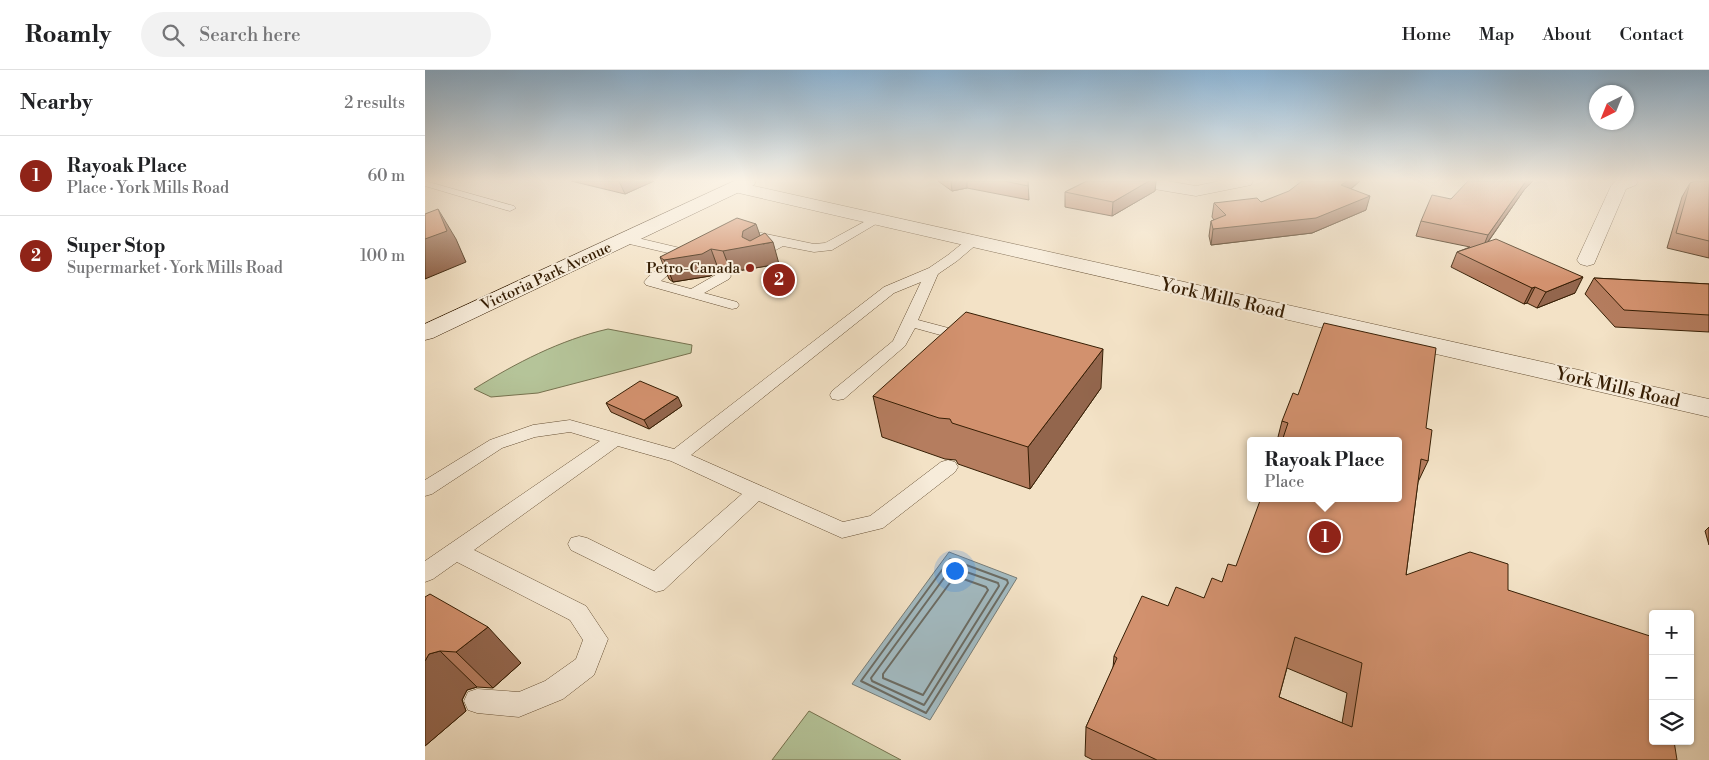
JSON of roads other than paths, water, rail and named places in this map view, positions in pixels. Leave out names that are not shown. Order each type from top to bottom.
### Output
[{"type":"street","name":"Victoria Park Avenue","points":[[425,333],[680,213]]},
{"type":"street","name":"York Mills Road","points":[[855,213],[1709,408]]},
{"type":"street","points":[[1587,260],[1607,213]]},
{"type":"lane","points":[[735,236],[742,233],[814,248],[828,247],[877,219]]},
{"type":"lane","points":[[625,239],[692,255]]},
{"type":"lane","points":[[677,456],[889,290],[931,274],[957,256],[973,241]]},
{"type":"lane","points":[[757,252],[781,242]]},
{"type":"lane","points":[[706,249],[665,270],[651,282],[732,305]]},
{"type":"lane","points":[[665,270],[679,273]]},
{"type":"lane","points":[[838,396],[900,343],[931,274]]},
{"type":"lane","points":[[694,293],[718,279],[697,278]]},
{"type":"lane","points":[[909,322],[981,341]]},
{"type":"lane","points":[[425,489],[496,444],[533,431],[570,426],[677,456],[842,530],[876,522],[948,467]]},
{"type":"lane","points":[[425,573],[615,439]]},
{"type":"lane","points":[[579,544],[656,583],[757,492]]},
{"type":"lane","points":[[456,551],[578,613],[596,639],[585,667],[554,690],[519,705],[477,701]]},
{"type":"water","points":[[949,552],[1017,578],[930,720],[852,684]]},
{"type":"place","name":"Petro-Canada","points":[[750,268]]},
{"type":"place","name":"Super Stop","points":[[779,280]]},
{"type":"place","name":"Rayoak Place","points":[[1325,537]]}]
